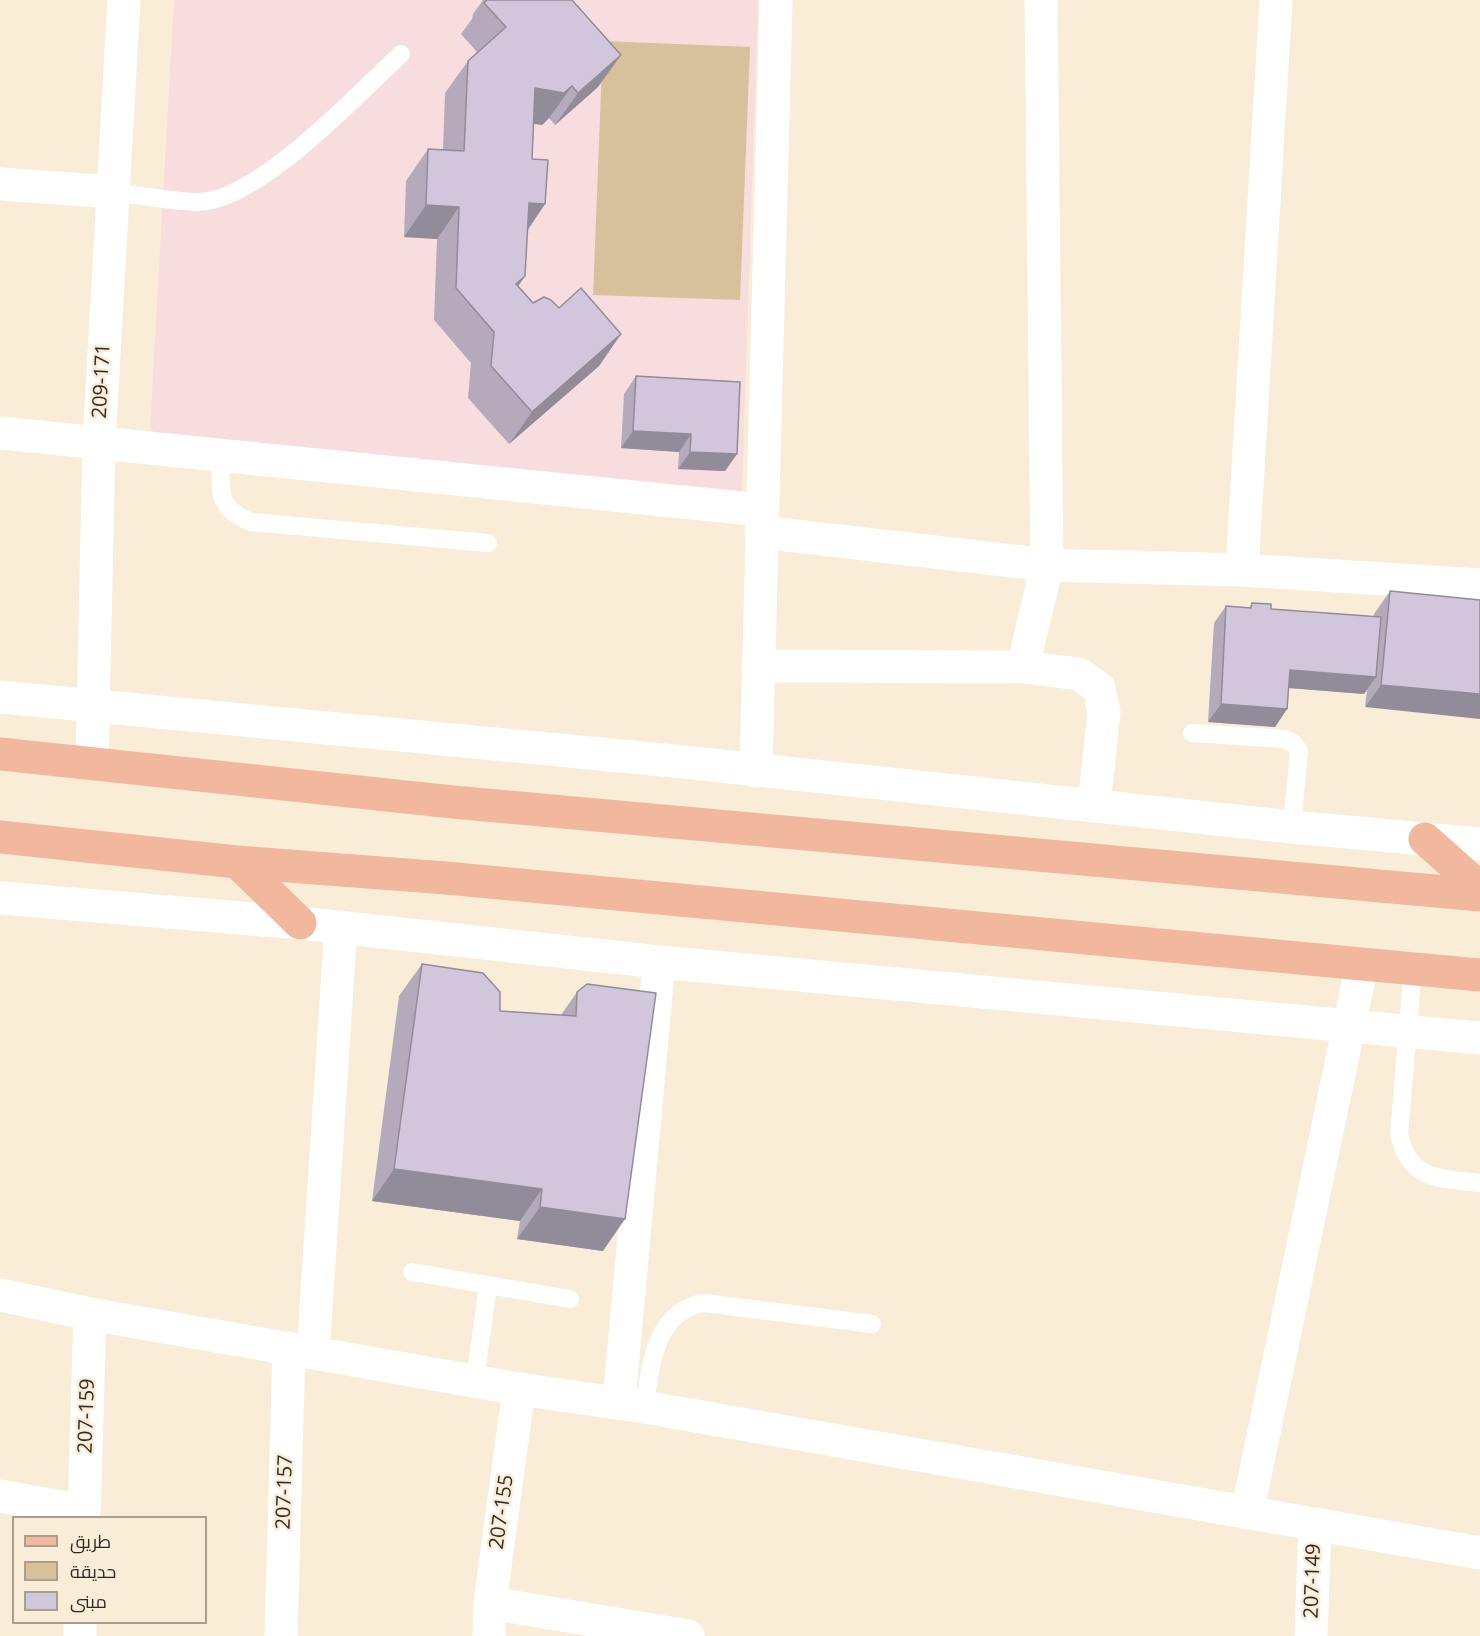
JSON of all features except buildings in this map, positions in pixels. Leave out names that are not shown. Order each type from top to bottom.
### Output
[{"type":"main road","points":[[0,754],[453,802],[1480,895]]},
{"type":"main road","points":[[0,837],[237,862],[446,878],[1480,975]]},
{"type":"main road","points":[[1425,839],[1480,888]]},
{"type":"main road","points":[[237,862],[300,923]]},
{"type":"street","name":"209-171","points":[[92,763],[99,442],[124,0]]},
{"type":"street","points":[[756,771],[776,0]]},
{"type":"street","points":[[1023,667],[1047,566],[1041,0]]},
{"type":"street","points":[[1242,570],[1276,0]]},
{"type":"street","points":[[0,184],[112,192]]},
{"type":"street","points":[[0,433],[220,454],[761,521],[1047,566],[1242,570],[1480,585]]},
{"type":"street","points":[[758,666],[1023,667],[1079,674],[1099,688],[1104,712],[1094,805]]},
{"type":"street","points":[[0,697],[1480,844]]},
{"type":"street","points":[[0,898],[300,923],[659,962],[1480,1038]]},
{"type":"street","name":"207-157","points":[[281,1636],[301,1351],[341,927]]},
{"type":"street","points":[[631,1405],[659,962]]},
{"type":"street","points":[[1247,1513],[1362,964]]},
{"type":"street","points":[[0,1295],[90,1314],[301,1351],[519,1389],[631,1405],[1480,1553]]},
{"type":"street","name":"207-159","points":[[84,1514],[90,1314]]},
{"type":"street","name":"207-155","points":[[489,1636],[490,1603],[519,1389]]},
{"type":"street","points":[[0,1496],[84,1514]]},
{"type":"street","name":"207-149","points":[[1311,1636],[1315,1525]]},
{"type":"street","points":[[490,1603],[688,1636]]},
{"type":"lane","points":[[112,192],[201,202],[226,195],[290,158],[401,54]]},
{"type":"lane","points":[[220,454],[223,501],[234,515],[251,522],[488,543]]},
{"type":"lane","points":[[1192,733],[1284,739],[1293,743],[1299,751],[1292,827]]},
{"type":"lane","points":[[1413,968],[1399,1134],[1402,1148],[1409,1161],[1419,1171],[1432,1177],[1480,1183]]},
{"type":"lane","points":[[412,1272],[570,1299]]},
{"type":"lane","points":[[475,1381],[488,1285]]},
{"type":"lane","points":[[631,1405],[656,1344],[671,1320],[690,1305],[704,1303],[872,1324]]},
{"type":"shaded area","points":[[174,0],[758,0],[742,492],[156,437],[150,428]]},
{"type":"green space","points":[[603,41],[750,47],[740,300],[593,295]]}]
